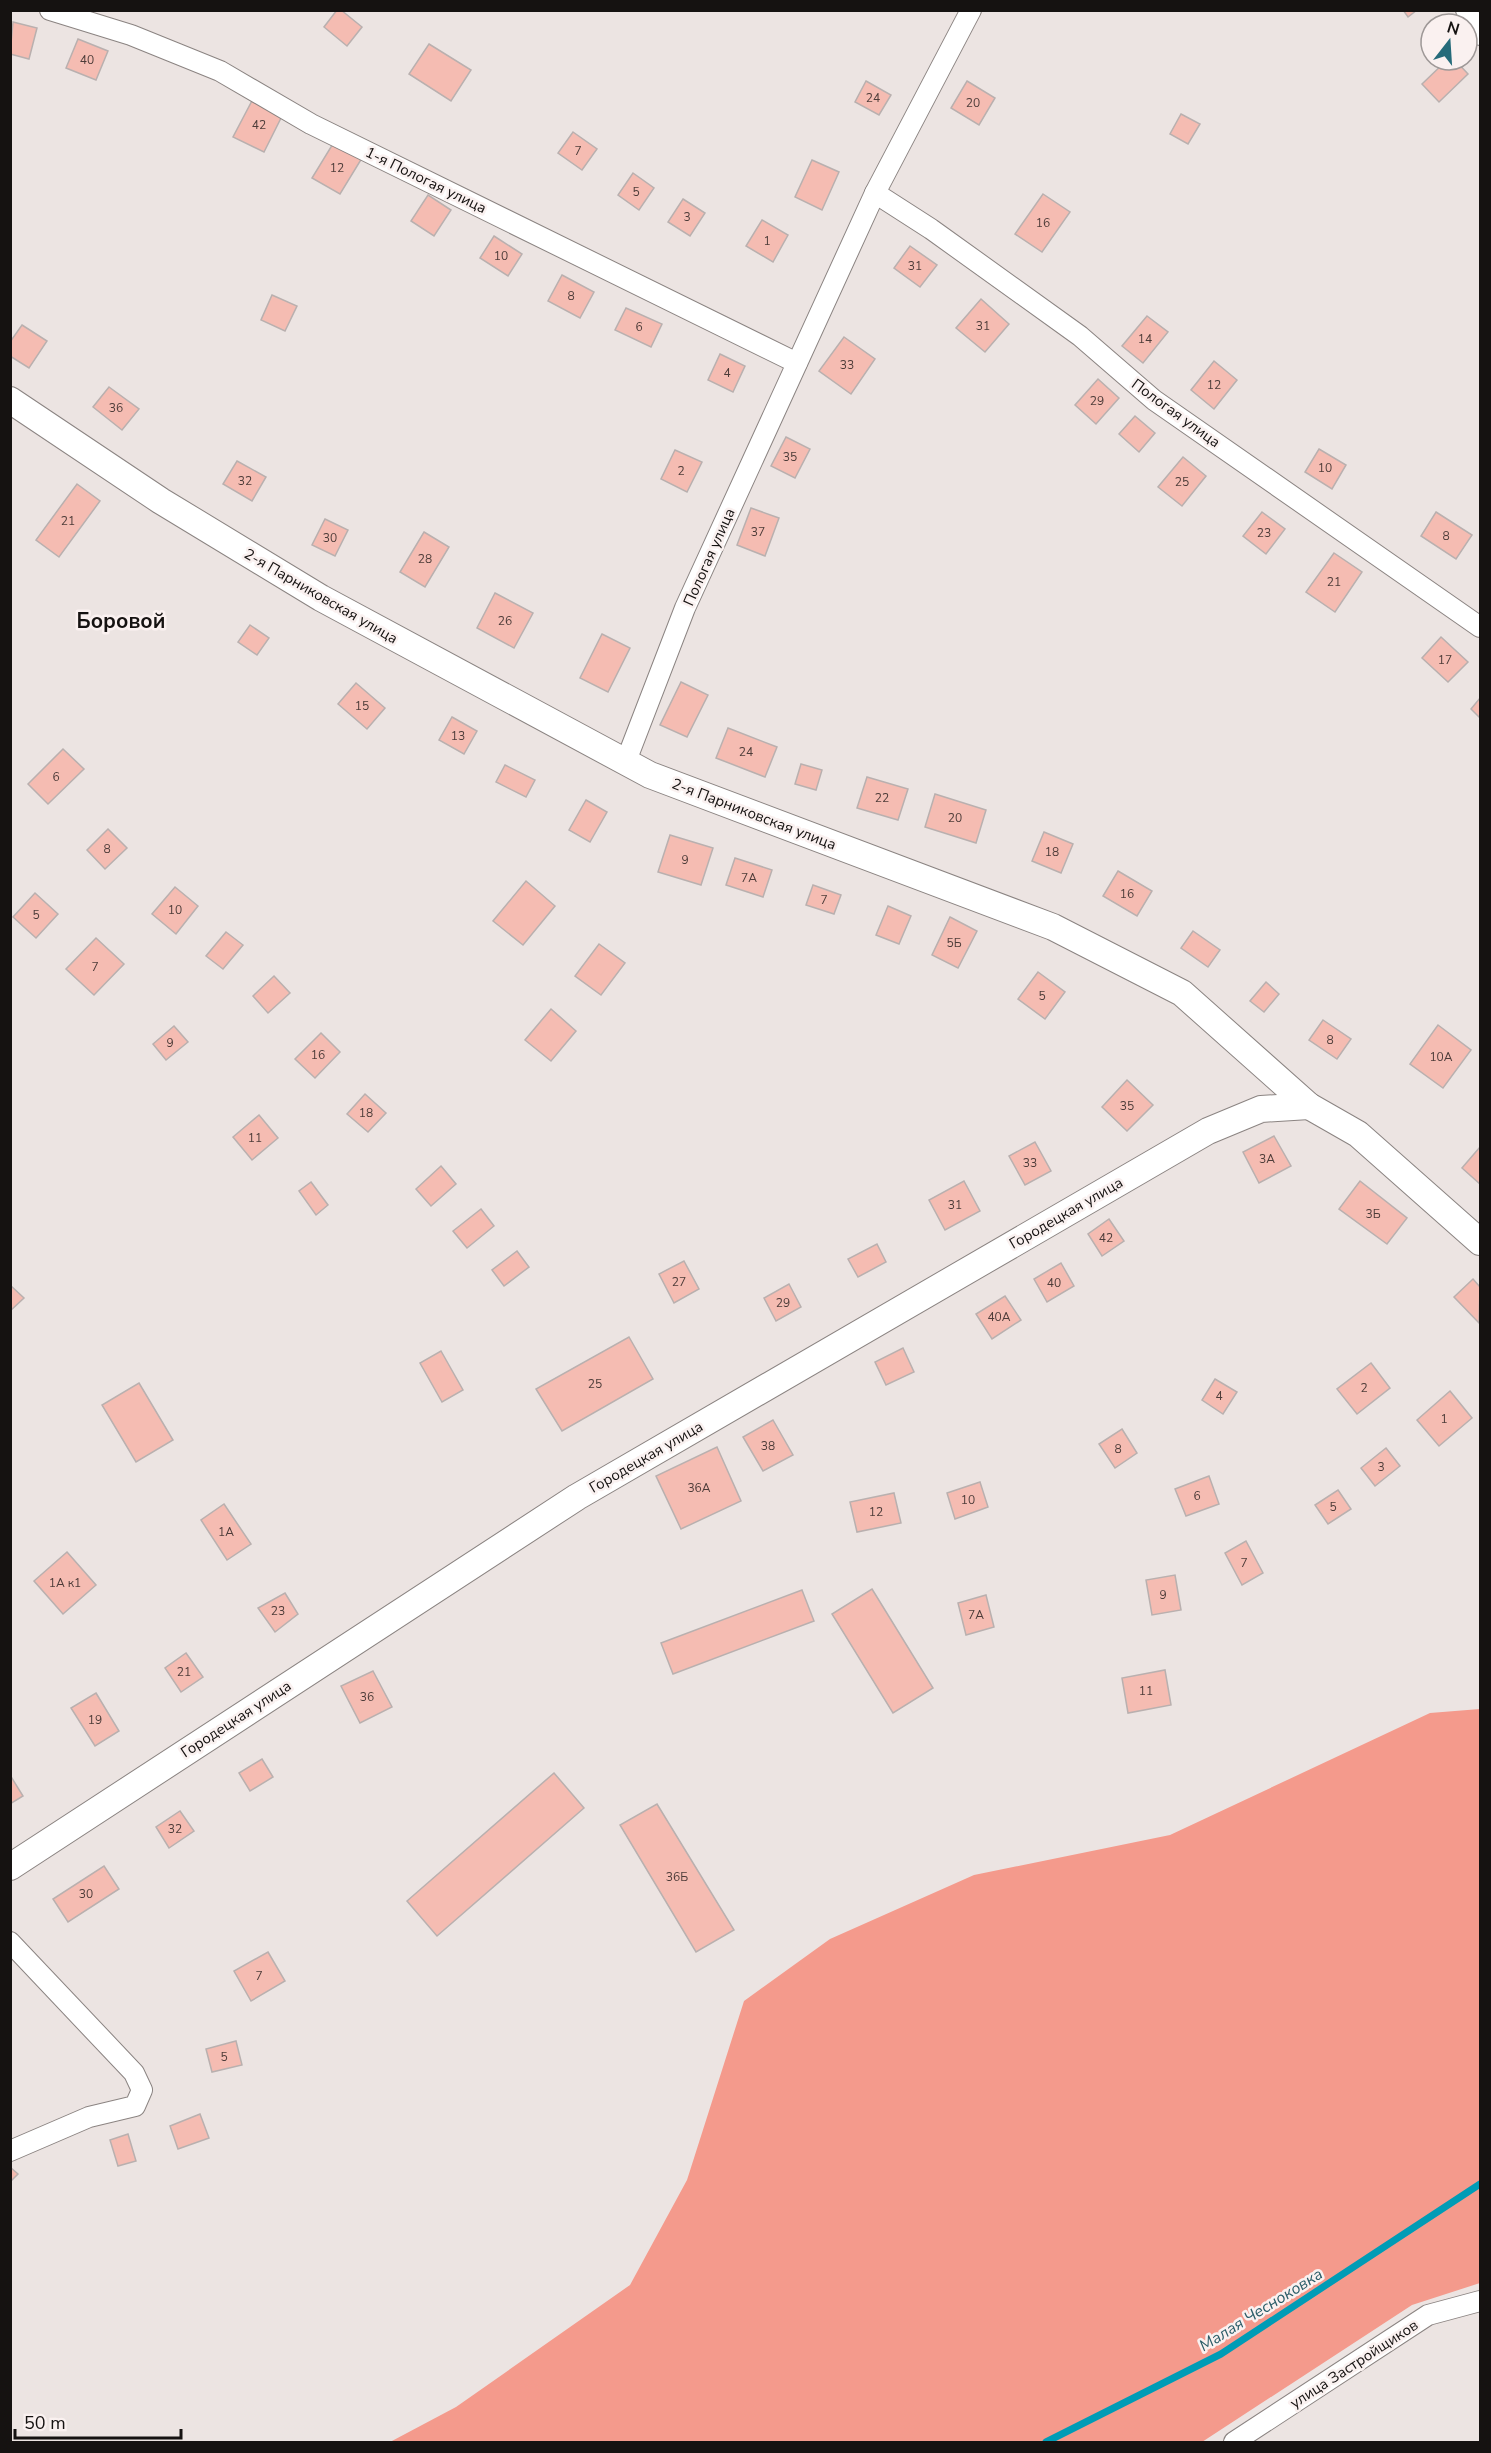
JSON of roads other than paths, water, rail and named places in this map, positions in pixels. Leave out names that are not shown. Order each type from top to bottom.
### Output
[{"type":"street","name":"1-я Пологая улица","points":[[50,10],[130,35],[220,70],[311,124],[797,363]]},
{"type":"street","name":"Пологая улица","points":[[626,760],[685,608],[875,193],[971,10]]},
{"type":"street","points":[[1466,10],[1480,35]]},
{"type":"street","name":"Пологая улица","points":[[875,193],[931,229],[1080,336],[1154,400],[1480,627]]},
{"type":"street","name":"2-я Парниковская улица","points":[[10,400],[161,501],[321,598],[626,760],[650,775],[1053,927],[1182,993],[1309,1106],[1358,1134],[1480,1242]]},
{"type":"street","name":"Городецкая улица","points":[[10,1867],[587,1491],[1208,1131],[1261,1109],[1309,1106]]},
{"type":"street","points":[[10,1942],[135,2073],[142,2090],[135,2106],[89,2117],[10,2151]]},
{"type":"street","name":"улица Застройщиков","points":[[1234,2442],[1428,2315],[1480,2301]]},
{"type":"waterway","name":"Малая Чесноковка","points":[[1046,2442],[1221,2354],[1480,2184]]},
{"type":"district","name":"Боровой","points":[[121,621]]}]
